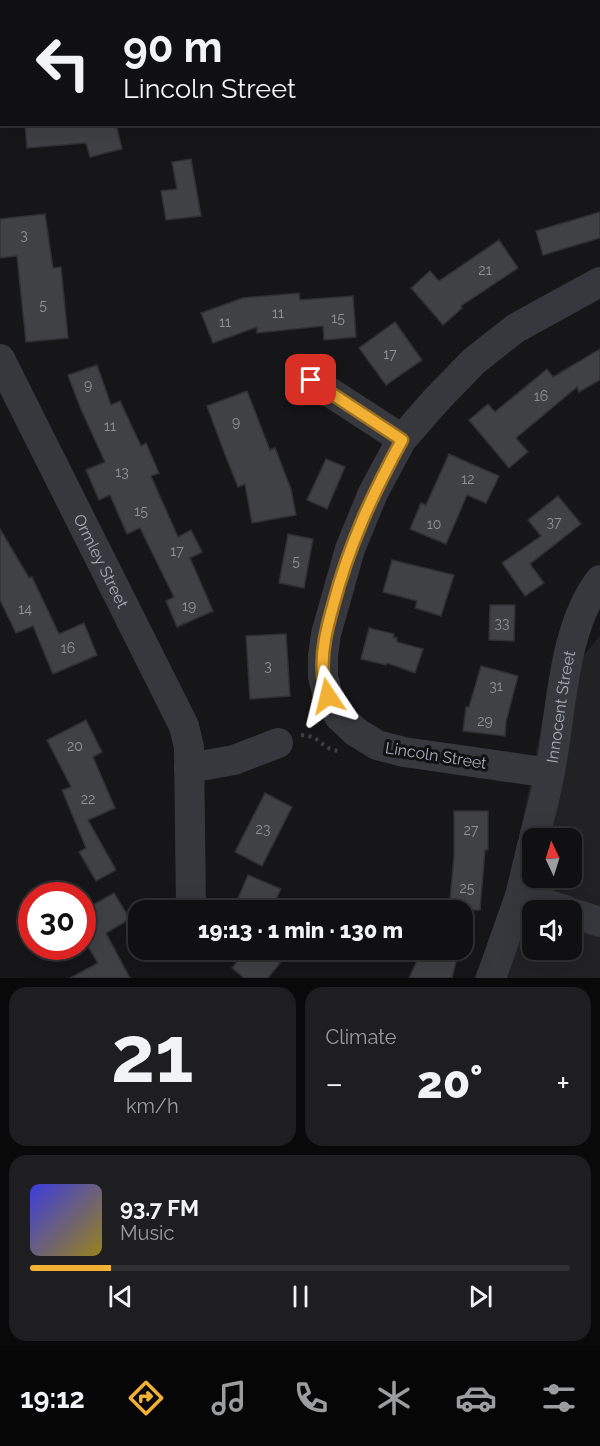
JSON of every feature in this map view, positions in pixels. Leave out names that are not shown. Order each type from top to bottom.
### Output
[{"type":"street","name":"Lincoln Street","points":[[550,773],[404,752],[377,745],[360,735],[339,716],[328,696],[323,677],[326,634],[350,549],[373,493],[402,440],[474,361],[507,335],[563,301],[600,282]]},
{"type":"street","name":"Ormley Street","points":[[0,359],[174,703],[186,736],[189,747],[191,900]]},
{"type":"street","points":[[311,380],[402,440]]},
{"type":"street","name":"Innocent Street","points":[[536,828],[550,773],[571,641],[579,615],[600,580]]},
{"type":"street","points":[[189,768],[234,760],[278,743]]},
{"type":"street","points":[[491,978],[522,888]]},
{"type":"street","points":[[520,896],[533,900]]},
{"type":"street","points":[[582,916],[600,922]]},
{"type":"path","points":[[278,743],[299,735],[312,735],[331,751],[342,752],[360,735]]},
{"type":"shaded area","points":[[600,636],[600,978],[473,978],[501,929],[547,697]]},
{"type":"building","points":[[25,126],[116,126],[122,149],[90,157],[86,143],[27,148]]},
{"type":"building","points":[[191,159],[201,216],[166,220],[161,191],[177,189],[172,162]]},
{"type":"building","points":[[600,212],[600,238],[543,255],[536,231]]},
{"type":"building","points":[[45,214],[53,268],[61,267],[68,338],[26,342],[17,256],[0,258],[0,219]]},
{"type":"building","points":[[499,240],[518,268],[461,306],[462,308],[443,325],[411,288],[430,271],[439,281]]},
{"type":"building","points":[[299,293],[300,300],[353,296],[356,337],[324,340],[323,326],[257,333],[257,327],[213,343],[201,313],[243,298]]},
{"type":"building","points":[[395,322],[422,360],[386,385],[359,348]]},
{"type":"building","points":[[600,349],[600,380],[579,392],[577,387],[516,438],[528,452],[509,468],[469,420],[488,404],[495,412],[547,369],[553,377]]},
{"type":"building","points":[[97,365],[111,405],[120,401],[141,446],[146,443],[159,473],[151,476],[178,537],[191,530],[202,552],[190,558],[213,611],[177,627],[166,601],[174,597],[140,528],[127,534],[110,495],[99,500],[86,470],[105,462],[68,375]]},
{"type":"building","points":[[247,391],[270,450],[275,448],[291,489],[296,515],[252,523],[245,484],[238,487],[207,406]]},
{"type":"building","points":[[449,454],[499,476],[486,503],[467,495],[446,544],[410,529],[421,503],[426,505]]},
{"type":"building","points":[[326,459],[345,467],[327,509],[307,500]]},
{"type":"building","points":[[558,496],[581,524],[530,564],[544,583],[525,596],[502,563],[541,536],[528,520]]},
{"type":"building","points":[[0,529],[29,578],[32,577],[59,634],[84,623],[97,655],[53,674],[33,626],[16,633],[0,600]]},
{"type":"building","points":[[288,534],[313,539],[304,588],[279,583]]},
{"type":"building","points":[[392,560],[454,575],[441,616],[415,608],[417,601],[383,592]]},
{"type":"building","points":[[490,605],[515,605],[514,641],[489,640]]},
{"type":"building","points":[[369,628],[394,634],[393,637],[397,638],[397,642],[423,649],[415,673],[387,663],[386,665],[361,659]]},
{"type":"building","points":[[286,634],[290,696],[250,699],[246,636]]},
{"type":"building","points":[[481,666],[518,676],[506,722],[505,736],[463,731],[466,707],[469,707]]},
{"type":"building","points":[[86,720],[102,752],[93,757],[115,808],[88,820],[116,870],[96,881],[79,852],[86,848],[62,790],[71,787],[47,740]]},
{"type":"building","points":[[265,793],[292,807],[262,866],[235,852]]},
{"type":"building","points":[[454,811],[488,811],[488,850],[485,850],[480,910],[473,910],[473,900],[450,900],[454,857]]},
{"type":"building","points":[[248,875],[281,889],[276,900],[237,900]]},
{"type":"building","points":[[114,893],[128,916],[128,920],[106,933],[130,978],[70,978],[98,963],[96,960],[96,903]]},
{"type":"building","points":[[238,960],[276,960],[280,963],[268,978],[244,978],[232,968]]},
{"type":"building","points":[[417,960],[456,960],[452,978],[409,978]]},
{"type":"route","points":[[311,380],[402,440],[373,493],[350,549],[336,595],[323,656],[323,677],[328,696]]}]
